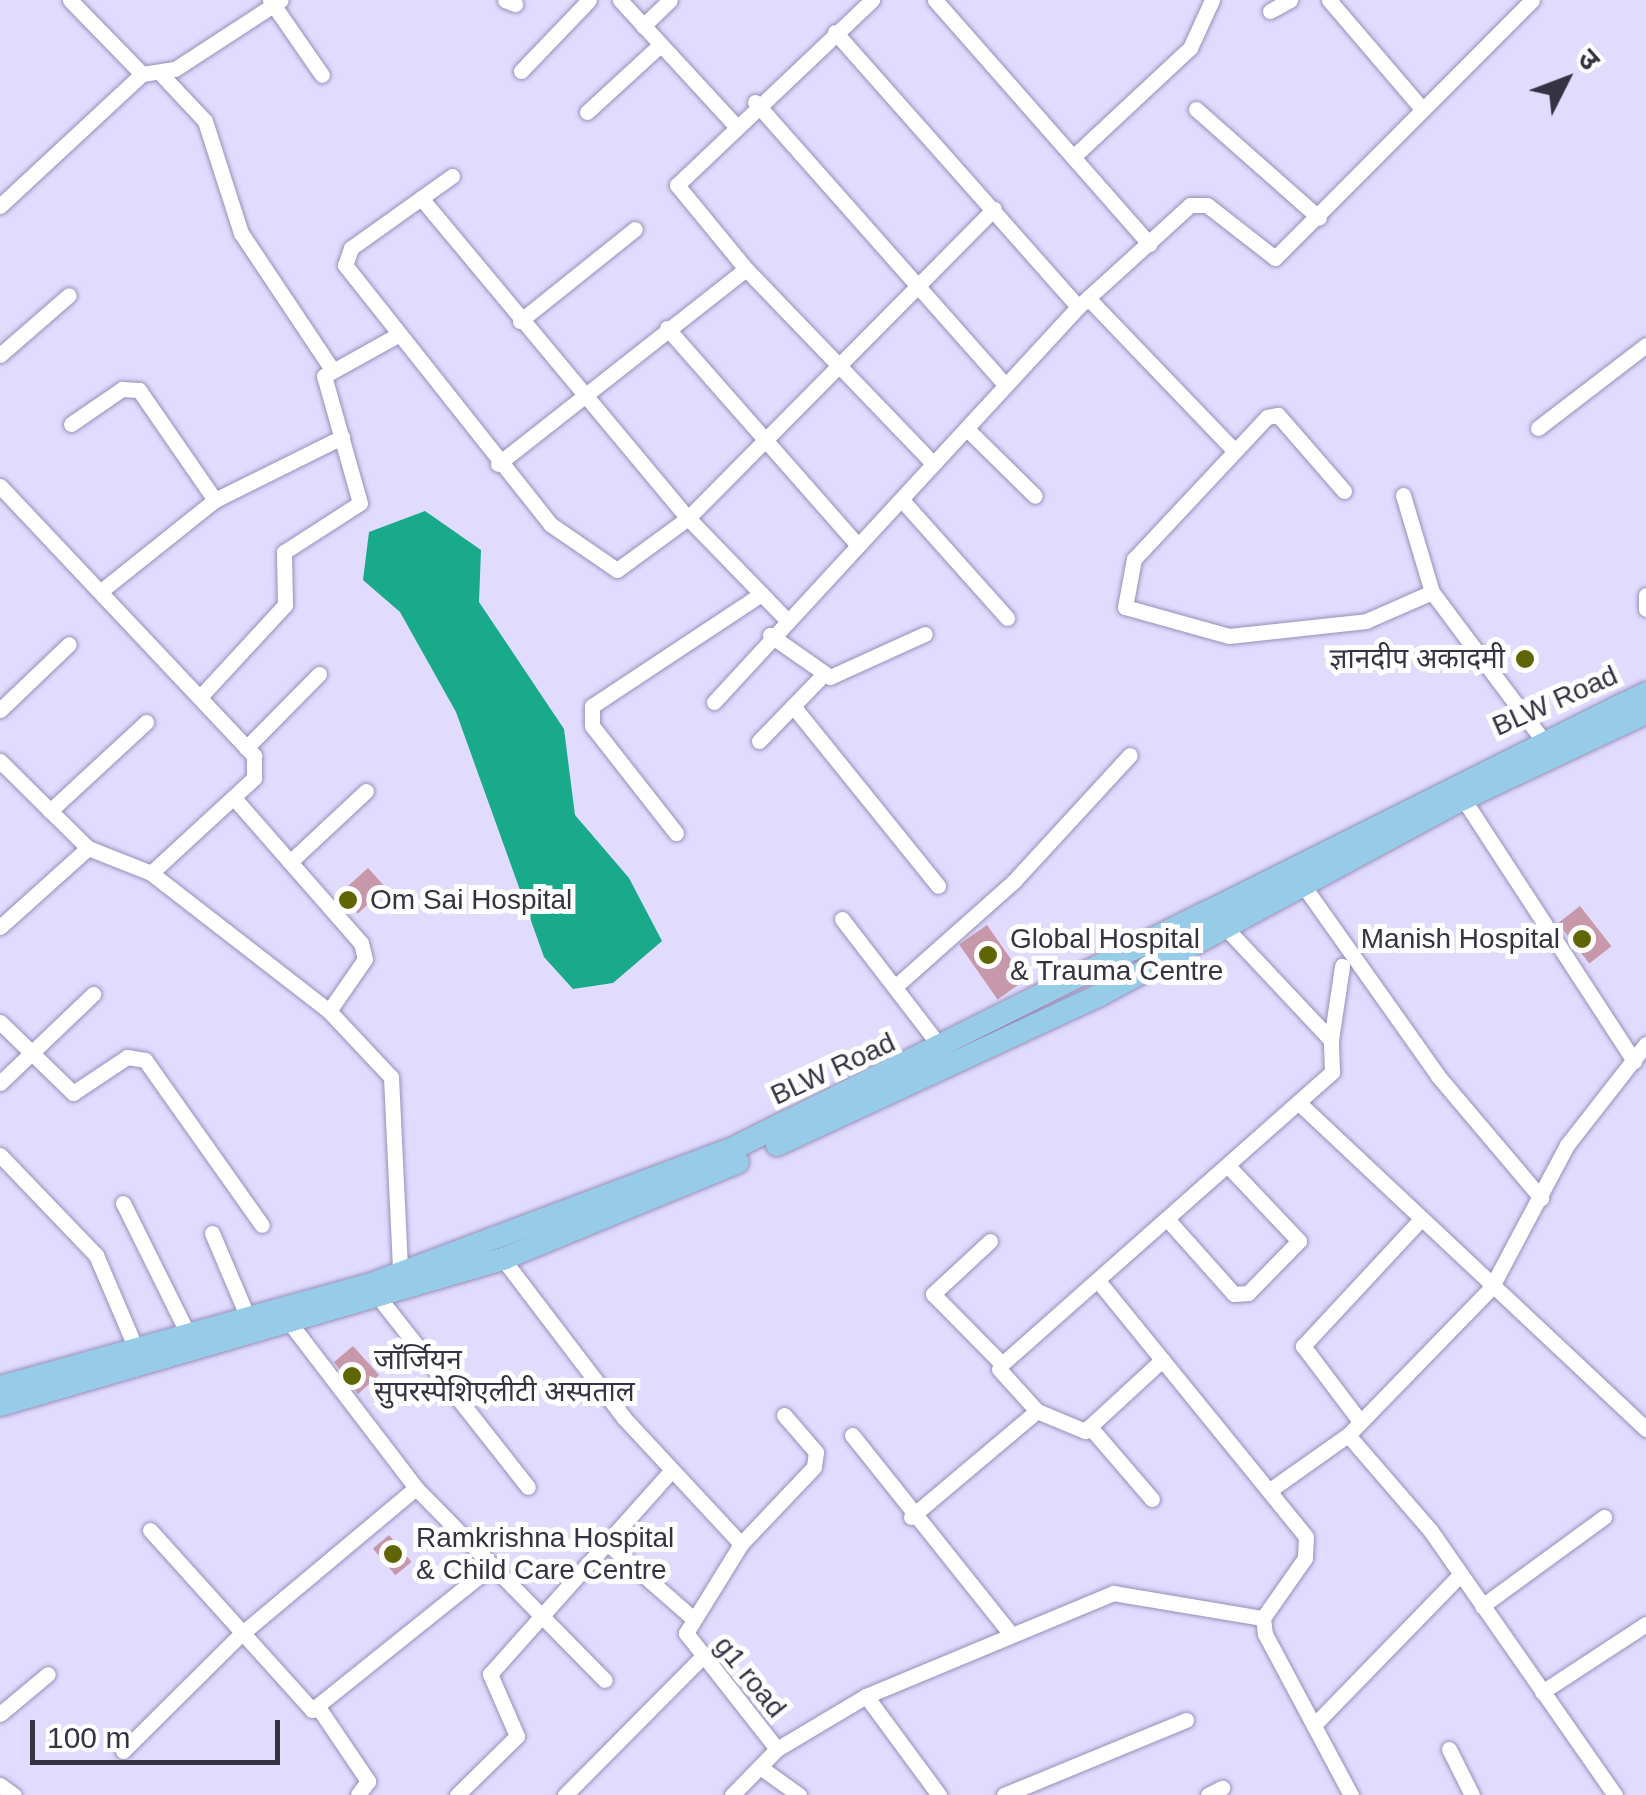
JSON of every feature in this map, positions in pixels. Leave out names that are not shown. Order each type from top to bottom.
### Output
[{"type":"main road","name":"BLW Road","points":[[0,1386],[137,1350],[167,1351],[189,1336],[341,1302],[400,1272],[487,1258],[944,1051],[1219,920],[1458,790],[1542,738],[1646,693]]},
{"type":"main road","points":[[0,1405],[167,1351],[293,1327],[341,1302],[380,1298],[487,1258],[980,1054],[1219,920],[1303,885],[1458,790],[1646,713]]},
{"type":"street","points":[[521,71],[589,0]]},
{"type":"street","points":[[620,0],[734,124]]},
{"type":"street","points":[[643,26],[670,0]]},
{"type":"street","points":[[872,0],[755,102],[677,185],[746,269],[933,463]]},
{"type":"street","points":[[936,0],[1149,244]]},
{"type":"street","points":[[1072,157],[1190,48],[1212,0]]},
{"type":"street","points":[[1270,12],[1290,0]]},
{"type":"street","points":[[1329,0],[1422,110]]},
{"type":"street","points":[[714,702],[784,617],[902,500],[1083,302],[1195,203],[1267,258],[1319,218],[1532,0]]},
{"type":"street","points":[[74,1],[142,74]]},
{"type":"street","points":[[0,206],[142,74],[161,74],[275,2],[322,75]]},
{"type":"street","points":[[835,32],[994,209],[1232,448]]},
{"type":"street","points":[[587,112],[660,45]]},
{"type":"street","points":[[161,74],[206,121],[241,233],[331,368]]},
{"type":"street","points":[[755,102],[1005,385]]},
{"type":"street","points":[[1196,109],[1319,218]]},
{"type":"street","points":[[452,176],[344,258],[396,336],[498,464],[550,524],[610,570],[688,518],[767,441],[835,361],[994,209]]},
{"type":"street","points":[[421,198],[688,518],[784,617]]},
{"type":"street","points":[[520,321],[635,229]]},
{"type":"street","points":[[498,464],[746,269]]},
{"type":"street","points":[[0,354],[69,295]]},
{"type":"street","points":[[667,328],[856,543]]},
{"type":"street","points":[[200,697],[285,605],[284,552],[360,503],[324,386],[331,368],[396,336]]},
{"type":"street","points":[[1538,428],[1640,350],[1646,368]]},
{"type":"street","points":[[71,424],[122,389],[139,390],[216,500]]},
{"type":"street","points":[[1344,491],[1278,416],[1232,448],[1134,559],[1124,603],[1132,614],[1229,636],[1366,621],[1432,592]]},
{"type":"street","points":[[967,429],[1035,496]]},
{"type":"street","points":[[101,591],[216,500],[342,437]]},
{"type":"street","points":[[0,486],[200,697],[258,766],[234,798],[151,873]]},
{"type":"street","points":[[1403,495],[1432,592],[1542,738]]},
{"type":"street","points":[[902,500],[1006,618]]},
{"type":"street","points":[[676,834],[592,726],[592,706],[762,594]]},
{"type":"street","points":[[1646,595],[1646,609]]},
{"type":"street","points":[[759,742],[822,676],[925,634]]},
{"type":"street","points":[[770,635],[822,676]]},
{"type":"street","points":[[0,710],[69,644]]},
{"type":"street","points":[[246,748],[318,674]]},
{"type":"street","points":[[793,706],[938,886]]},
{"type":"street","points":[[50,812],[146,722]]},
{"type":"street","points":[[897,986],[1014,882],[1130,755]]},
{"type":"street","points":[[0,761],[88,848],[151,873],[329,1011],[391,1077],[400,1272]]},
{"type":"street","points":[[290,862],[366,790]]},
{"type":"street","points":[[1458,790],[1634,1061]]},
{"type":"street","points":[[234,798],[365,951],[329,1011]]},
{"type":"street","points":[[0,927],[88,848]]},
{"type":"street","points":[[1303,885],[1438,1076],[1541,1198]]},
{"type":"street","points":[[842,919],[944,1051]]},
{"type":"street","points":[[1219,920],[1331,1040]]},
{"type":"street","points":[[990,1241],[933,1294],[995,1362],[1014,1357],[1332,1072],[1331,1040],[1342,966]]},
{"type":"street","points":[[0,1083],[93,994]]},
{"type":"street","points":[[0,1022],[73,1093],[127,1057],[146,1060],[262,1224]]},
{"type":"street","points":[[1270,1490],[1348,1436],[1359,1420],[1491,1288],[1568,1145],[1646,1044]]},
{"type":"street","points":[[1300,1104],[1491,1288],[1646,1429]]},
{"type":"street","points":[[0,1155],[96,1255],[137,1350]]},
{"type":"street","points":[[1168,1220],[1234,1294],[1248,1293],[1298,1241],[1228,1166]]},
{"type":"street","points":[[123,1203],[189,1336]]},
{"type":"street","points":[[1359,1420],[1303,1346],[1420,1220]]},
{"type":"street","points":[[212,1233],[249,1320]]},
{"type":"street","points":[[487,1258],[741,1544]]},
{"type":"street","points":[[1099,1282],[1270,1490],[1308,1548],[1263,1618],[1351,1795]]},
{"type":"street","points":[[380,1298],[528,1486]]},
{"type":"street","points":[[293,1327],[416,1488],[605,1680]]},
{"type":"street","points":[[911,1517],[1037,1410],[1048,1408],[1079,1433],[1162,1360]]},
{"type":"street","points":[[999,1369],[1037,1410]]},
{"type":"street","name":"g1 road","points":[[784,1415],[817,1460],[741,1544],[689,1614],[686,1633],[700,1659],[777,1750],[866,1696],[1113,1593],[1263,1618]]},
{"type":"street","points":[[1090,1427],[1152,1498]]},
{"type":"street","points":[[852,1435],[911,1517],[1010,1633]]},
{"type":"street","points":[[1348,1436],[1460,1574],[1615,1795]]},
{"type":"street","points":[[460,1794],[517,1736],[490,1674],[672,1470]]},
{"type":"street","points":[[123,1751],[240,1635],[416,1488]]},
{"type":"street","points":[[1482,1606],[1604,1517]]},
{"type":"street","points":[[150,1530],[301,1706],[320,1710],[368,1781],[358,1795]]},
{"type":"street","points":[[606,1543],[689,1614]]},
{"type":"street","points":[[320,1710],[493,1566]]},
{"type":"street","points":[[1314,1726],[1460,1574]]},
{"type":"street","points":[[1542,1692],[1646,1624]]},
{"type":"street","points":[[565,1795],[700,1659]]},
{"type":"street","points":[[0,1714],[48,1674]]},
{"type":"street","points":[[866,1696],[939,1795]]},
{"type":"street","points":[[1004,1795],[1186,1720]]},
{"type":"street","points":[[1449,1749],[1472,1795]]},
{"type":"street","points":[[732,1795],[777,1750]]},
{"type":"street","points":[[760,1767],[798,1795]]},
{"type":"street","points":[[0,1785],[14,1795]]},
{"type":"shaded area","points":[[425,511],[481,550],[479,602],[564,729],[575,815],[629,878],[662,941],[613,983],[573,989],[544,957],[456,712],[400,612],[363,580],[369,532]]},
{"type":"building","points":[[368,868],[386,888],[358,913],[340,893]]},
{"type":"building","points":[[1580,906],[1611,946],[1589,963],[1558,923]]},
{"type":"building","points":[[987,925],[1025,980],[998,999],[959,945]]},
{"type":"building","points":[[353,1346],[379,1375],[358,1394],[334,1362]]},
{"type":"building","points":[[389,1535],[411,1562],[395,1575],[373,1548]]},
{"type":"place","name":"ज्ञानदीप अकादमी","points":[[1525,659]]},
{"type":"place","name":"Om Sai Hospital","points":[[348,900]]},
{"type":"place","name":"Manish Hospital","points":[[1582,939]]},
{"type":"place","name":"Global Hospital & Trauma Centre","points":[[988,955]]},
{"type":"place","name":"जाॅर्जियन सुपरस्पेशिएलीटी अस्पताल","points":[[352,1376]]},
{"type":"place","name":"Ramkrishna Hospital & Child Care Centre","points":[[393,1554]]}]
